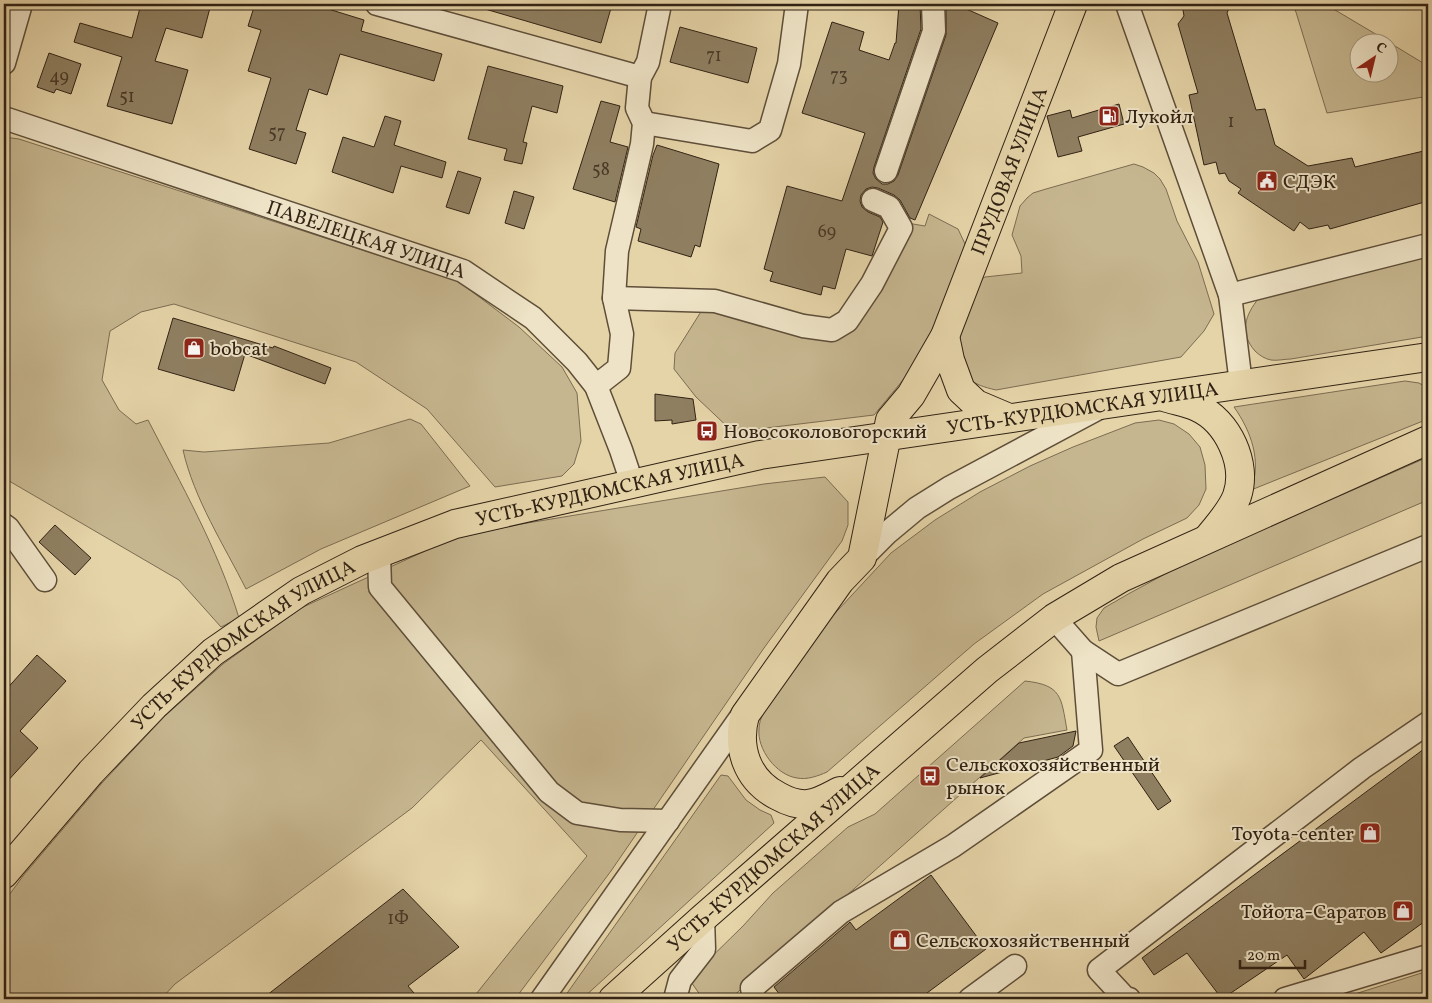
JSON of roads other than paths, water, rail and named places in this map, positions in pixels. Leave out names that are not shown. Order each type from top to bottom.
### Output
[{"type":"main road","name":"ПРУДОВАЯ УЛИЦА","points":[[862,558],[890,420],[911,394],[944,336],[1073,4]]},
{"type":"main road","points":[[944,336],[961,390],[976,404],[1009,418]]},
{"type":"main road","name":"УСТЬ-КУРДЮМСКАЯ УЛИЦА","points":[[4,874],[90,772],[154,706],[213,652],[301,591],[362,560],[455,524],[760,455],[1428,357]]},
{"type":"main road","points":[[1160,396],[1204,411],[1219,424],[1236,454],[1239,478],[1236,497],[1226,515],[1206,541]]},
{"type":"main road","name":"УСТЬ-КУРДЮМСКАЯ УЛИЦА","points":[[613,999],[987,670],[1054,618],[1121,578],[1428,440]]},
{"type":"main road","points":[[860,782],[816,802],[808,804],[789,801],[769,792],[752,774],[743,752],[741,741],[742,723],[748,708],[840,581],[862,558]]},
{"type":"street","points":[[4,63],[21,4]]},
{"type":"street","points":[[376,4],[640,77]]},
{"type":"street","points":[[596,386],[618,368],[622,334],[614,298],[617,251],[642,144],[644,123],[637,108],[640,77],[648,62],[660,4]]},
{"type":"street","points":[[644,123],[752,141],[770,130],[790,64],[797,4]]},
{"type":"street","points":[[886,171],[934,31],[933,4]]},
{"type":"street","points":[[1127,4],[1230,295],[1241,384]]},
{"type":"street","name":"ПАВЕЛЕЦКАЯ УЛИЦА","points":[[4,118],[463,271],[533,318],[577,362],[596,386],[632,483]]},
{"type":"street","points":[[614,298],[715,301],[803,326],[832,330],[847,321],[872,284],[901,228],[889,207],[873,200]]},
{"type":"street","points":[[1230,295],[1428,245]]},
{"type":"street","points":[[862,558],[887,533],[917,508],[949,488],[1107,404]]},
{"type":"street","points":[[4,525],[44,580]]},
{"type":"street","points":[[1054,618],[1083,651],[1118,674],[1428,546]]},
{"type":"street","points":[[379,554],[380,587],[549,792],[577,813],[620,820],[668,821]]},
{"type":"street","points":[[754,999],[752,988],[841,912],[953,846],[1091,750],[1083,651]]},
{"type":"street","points":[[542,999],[748,708]]},
{"type":"street","points":[[1129,999],[1125,998],[1099,970],[1362,768],[1428,722]]},
{"type":"street","points":[[675,999],[680,980],[704,948],[703,918]]},
{"type":"street","points":[[1285,999],[1428,956]]},
{"type":"street","points":[[970,999],[1015,966]]},
{"type":"place","name":"Лукойл","points":[[1109,116]]},
{"type":"place","name":"СДЭК","points":[[1267,181]]},
{"type":"place","name":"bobcat","points":[[194,348]]},
{"type":"place","name":"Новосоколовогорский","points":[[707,431]]},
{"type":"place","name":"Сельскохозяйственный рынок","points":[[930,776]]},
{"type":"place","name":"Toyota-center","points":[[1370,833]]},
{"type":"place","name":"Тойота-Саратов","points":[[1403,911]]},
{"type":"place","name":"Сельскохозяйственный","points":[[900,940]]}]
